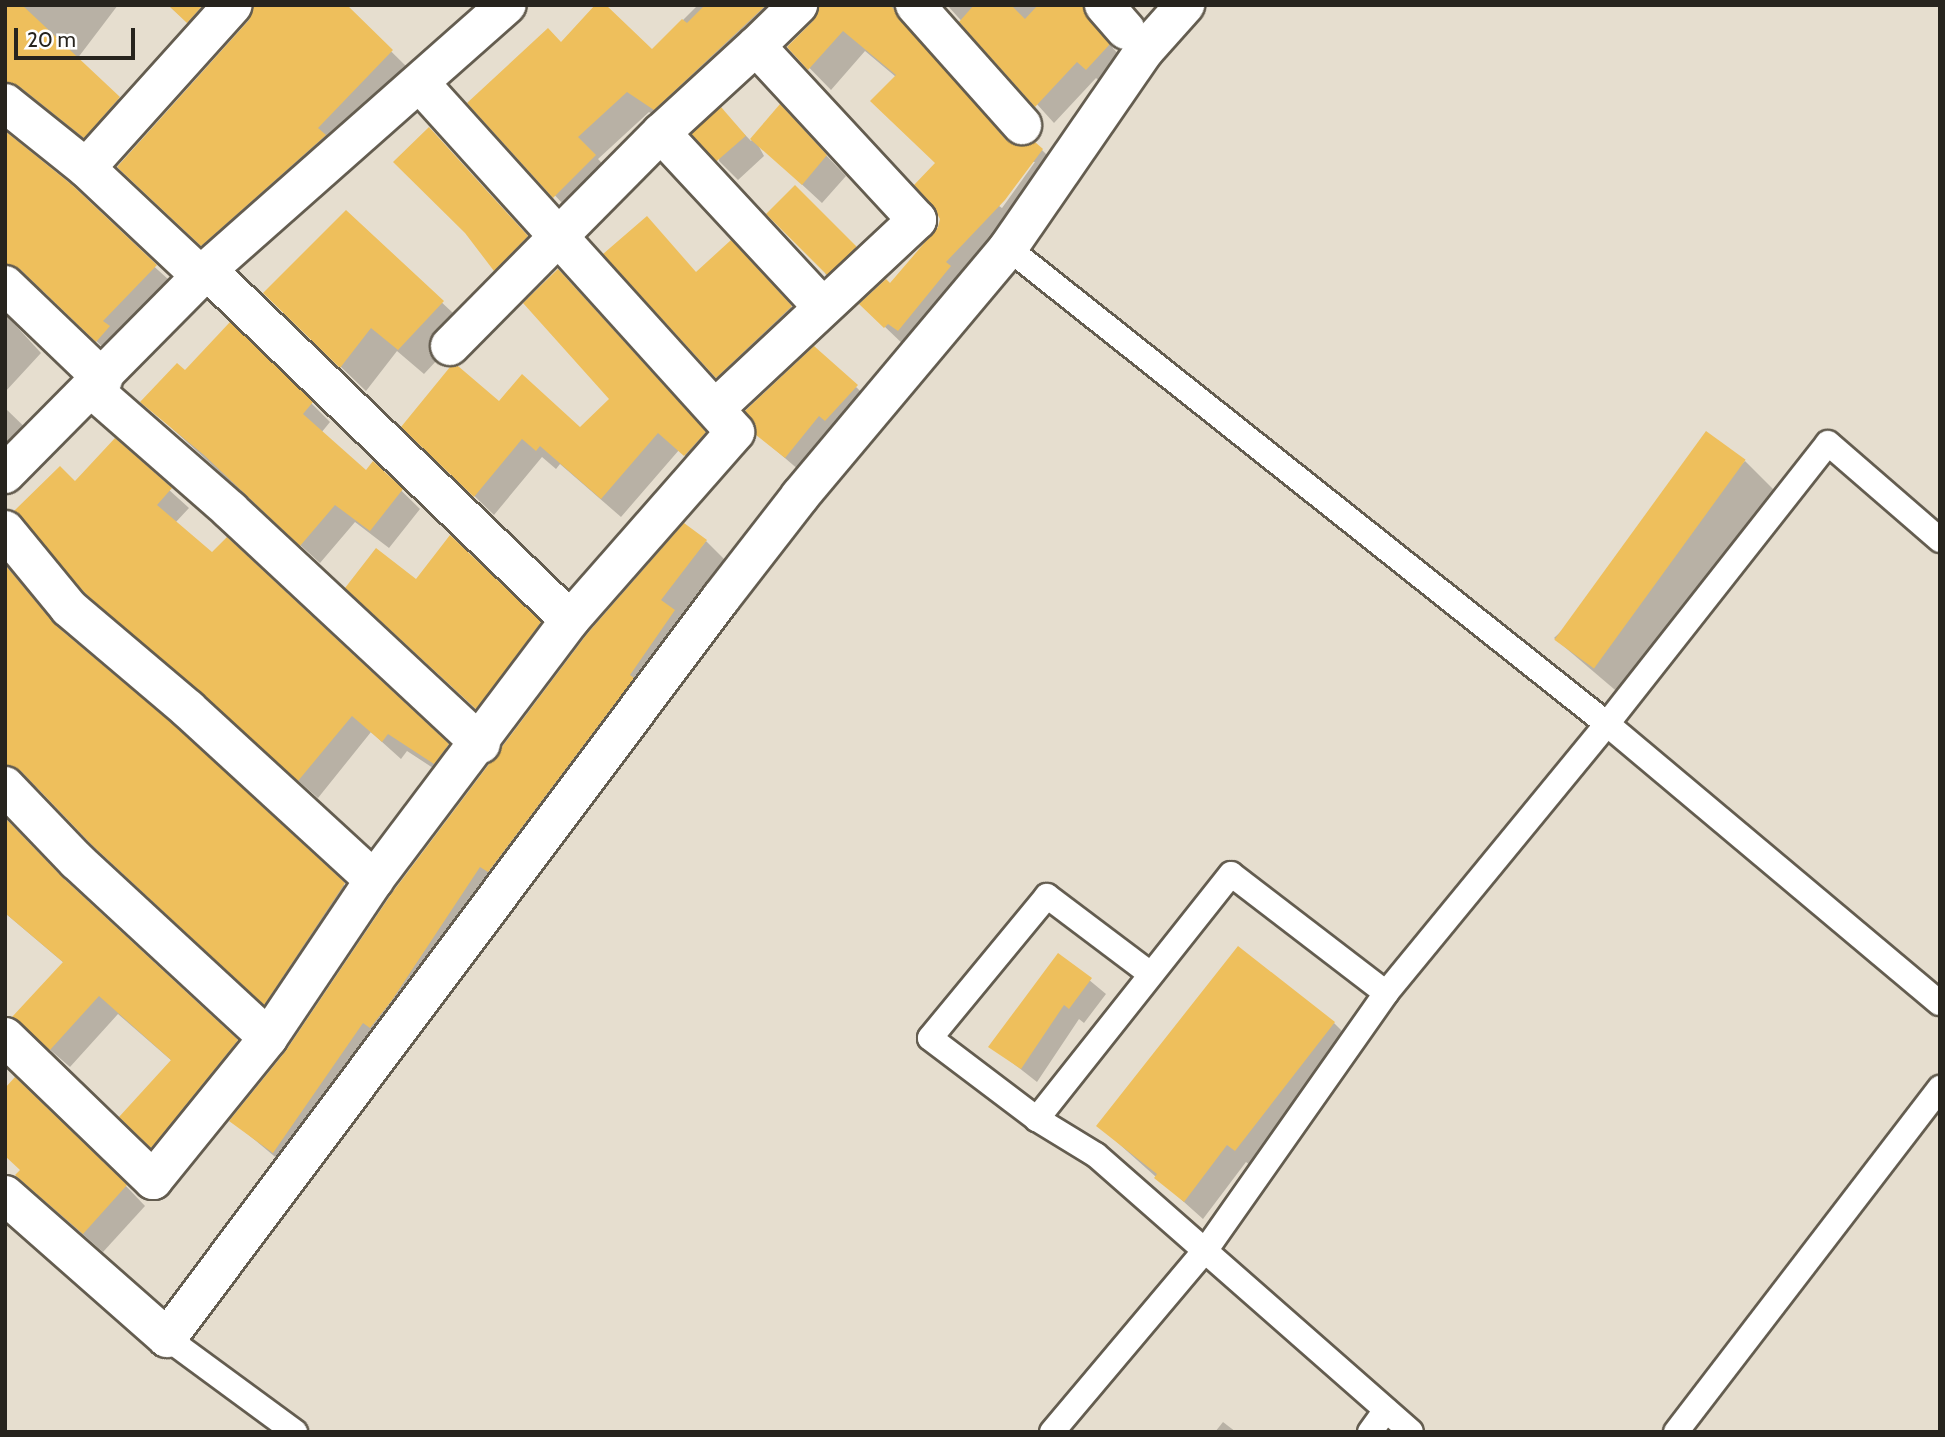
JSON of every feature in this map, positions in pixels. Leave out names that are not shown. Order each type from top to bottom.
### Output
[{"type":"street","points":[[86,168],[233,5]]},
{"type":"street","points":[[5,474],[204,274],[421,85],[507,5]]},
{"type":"street","points":[[450,346],[660,132],[798,5]]},
{"type":"street","points":[[915,5],[1022,125]]},
{"type":"street","points":[[5,1195],[167,1338],[784,517],[1008,248],[1144,51],[1185,5]]},
{"type":"street","points":[[717,407],[821,305],[917,220],[756,46]]},
{"type":"street","points":[[5,1037],[153,1180],[268,1038],[374,880],[481,744],[570,620],[735,432],[717,407],[555,237],[421,85]]},
{"type":"street","points":[[5,103],[86,168],[204,274],[570,620]]},
{"type":"street","points":[[660,132],[821,305]]},
{"type":"street","points":[[5,285],[97,384],[481,744]]},
{"type":"street","points":[[5,530],[69,608],[188,709],[374,880]]},
{"type":"street","points":[[5,786],[78,861],[268,1038]]},
{"type":"lane","points":[[1008,248],[1607,724],[1940,1003]]},
{"type":"lane","points":[[1052,1432],[1207,1248],[1386,993],[1607,724],[1828,443],[1940,540]]},
{"type":"lane","points":[[1037,1119],[1149,973],[1231,874],[1386,993]]},
{"type":"lane","points":[[1149,973],[1046,896],[930,1038],[1037,1119],[1096,1155],[1207,1248],[1411,1432]]},
{"type":"lane","points":[[1676,1432],[1940,1088]]},
{"type":"lane","points":[[167,1338],[295,1432]]},
{"type":"lane","points":[[1370,1432],[1386,1410]]},
{"type":"building","points":[[5,5],[22,5],[120,97],[84,138],[19,86],[5,82]]},
{"type":"building","points":[[168,5],[203,5],[187,23]]},
{"type":"building","points":[[254,5],[347,5],[393,50],[318,128],[326,135],[201,246],[117,167],[249,20]]},
{"type":"building","points":[[595,5],[606,5],[652,49],[682,19],[687,23],[705,5],[766,5],[654,110],[627,92],[578,137],[596,155],[553,198],[467,103],[548,28],[561,42]]},
{"type":"building","points":[[819,5],[890,5],[1006,140],[1016,146],[1035,142],[1043,149],[1005,200],[946,262],[951,266],[898,331],[888,324],[884,328],[859,304],[886,279],[890,283],[938,227],[940,219],[933,206],[914,185],[935,163],[870,101],[896,75],[843,31],[808,70],[787,47],[813,21]]},
{"type":"building","points":[[974,5],[1011,5],[1025,19],[1038,5],[1083,5],[1088,19],[1110,44],[1086,70],[1077,62],[1035,107],[959,22]]},
{"type":"building","points":[[780,104],[827,155],[802,185],[750,139]]},
{"type":"building","points":[[721,107],[746,136],[716,162],[691,133]]},
{"type":"building","points":[[429,127],[528,236],[494,271],[465,233],[393,162]]},
{"type":"building","points":[[5,131],[72,185],[157,265],[103,321],[110,326],[96,342],[20,269],[5,264]]},
{"type":"building","points":[[795,185],[857,247],[828,276],[766,214]]},
{"type":"building","points":[[346,210],[444,301],[398,350],[371,328],[340,368],[263,293]]},
{"type":"building","points":[[647,216],[696,272],[731,240],[792,306],[716,378],[603,254]]},
{"type":"building","points":[[558,269],[706,432],[684,456],[658,433],[601,499],[540,446],[536,451],[522,439],[474,497],[401,427],[450,367],[458,366],[499,401],[522,374],[580,427],[609,399],[523,303]]},
{"type":"building","points":[[230,322],[313,402],[303,414],[366,470],[373,461],[403,489],[370,531],[335,505],[300,546],[204,455],[140,402],[177,363],[185,370]]},
{"type":"building","points":[[814,346],[858,385],[825,421],[819,416],[785,458],[756,435],[756,426],[745,411]]},
{"type":"building","points":[[1706,431],[1746,460],[1594,669],[1554,640]]},
{"type":"building","points":[[115,438],[172,488],[157,505],[212,552],[227,537],[449,744],[434,764],[388,734],[382,742],[352,716],[298,781],[85,593],[14,511],[60,466],[75,481]]},
{"type":"building","points":[[684,523],[707,540],[661,600],[675,610],[630,675],[634,678],[488,872],[480,867],[392,1000],[370,1028],[363,1023],[273,1153],[229,1121],[285,1052],[392,893],[587,634]]},
{"type":"building","points":[[450,535],[541,622],[476,709],[345,588],[376,548],[416,579]]},
{"type":"building","points":[[5,565],[55,625],[174,725],[345,883],[264,1005],[92,845],[21,771],[5,765]]},
{"type":"building","points":[[5,818],[62,877],[238,1040],[151,1148],[119,1117],[171,1060],[99,996],[50,1050],[12,1017],[63,962],[5,913]]},
{"type":"building","points":[[1238,946],[1335,1022],[1235,1151],[1227,1145],[1184,1202],[1154,1178],[1157,1174],[1096,1126]]},
{"type":"building","points":[[1058,953],[1092,978],[1069,1009],[1064,1005],[1021,1069],[988,1047]]},
{"type":"building","points":[[15,1077],[127,1185],[83,1234],[15,1175],[20,1170],[5,1156],[5,1088]]}]
